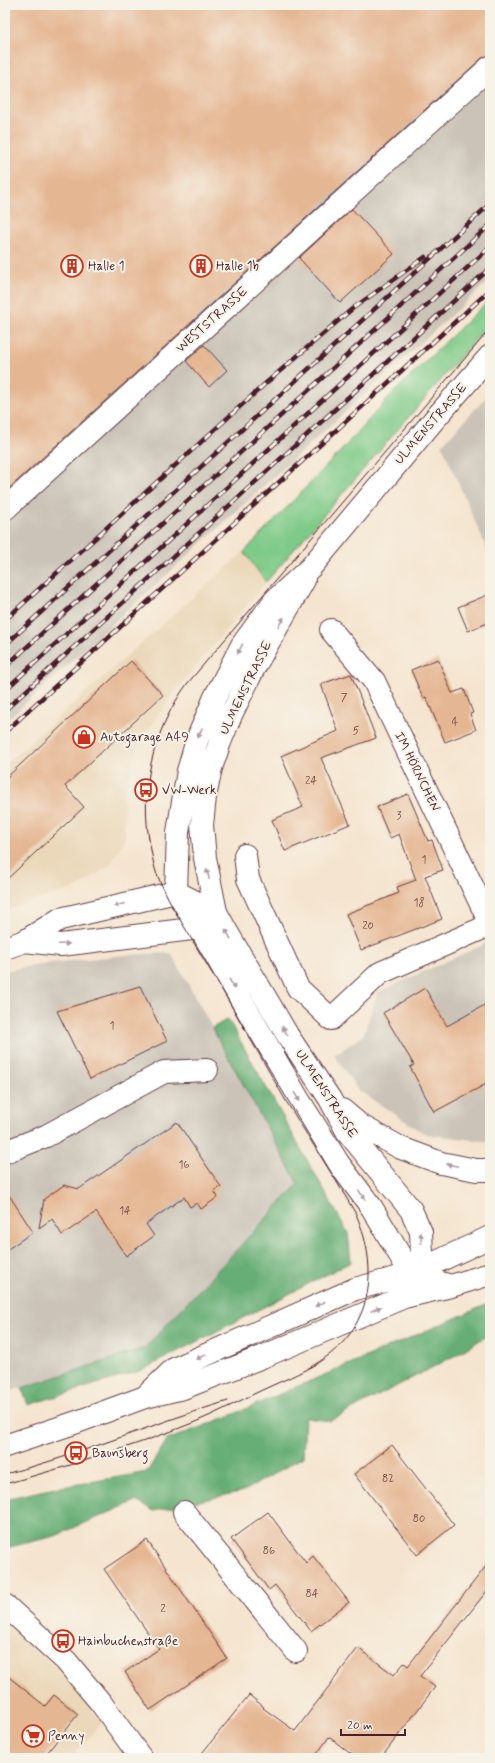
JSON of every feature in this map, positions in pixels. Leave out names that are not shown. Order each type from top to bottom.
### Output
[{"type":"main road","name":"WESTSTRASSE","points":[[5,509],[490,67]]},
{"type":"main road","name":"ULMENSTRASSE","points":[[411,1274],[372,1208],[339,1164],[297,1097],[200,928],[176,892],[178,832],[188,771],[197,740],[215,697],[246,639],[275,600],[311,567],[490,356]]},
{"type":"main road","name":"ULMENSTRASSE","points":[[311,567],[255,666],[231,714],[211,768],[205,797],[202,825],[205,858],[216,912],[288,1036],[330,1099],[347,1131],[411,1210],[421,1232],[422,1254],[411,1274],[404,1297]]},
{"type":"main road","name":"IM HÖRNCHEN","points":[[331,630],[374,681],[490,924]]},
{"type":"main road","points":[[245,855],[248,878],[298,988],[331,1019],[380,973],[490,924]]},
{"type":"main road","points":[[176,892],[216,912],[200,928],[61,945],[15,944],[60,919],[176,892]]},
{"type":"main road","points":[[5,1152],[46,1136],[164,1072],[207,1070]]},
{"type":"main road","points":[[330,1099],[361,1126],[401,1148],[441,1163],[476,1170],[490,1170]]},
{"type":"main road","points":[[145,1397],[174,1369],[355,1288],[411,1274],[490,1237]]},
{"type":"main road","points":[[411,1274],[451,1286]]},
{"type":"main road","points":[[5,1446],[145,1397],[183,1388],[262,1357],[404,1297],[451,1286],[490,1274]]},
{"type":"main road","points":[[184,1512],[296,1651]]},
{"type":"main road","points":[[5,1605],[66,1661],[101,1703],[141,1758]]},
{"type":"shaded area","points":[[5,5],[490,5],[490,280],[5,722]]},
{"type":"shaded area","points":[[490,393],[490,556],[442,445]]},
{"type":"shaded area","points":[[244,552],[266,582],[172,695],[138,744],[124,797],[125,837],[110,865],[76,888],[5,910],[5,765]]},
{"type":"shaded area","points":[[490,942],[490,1142],[425,1134],[358,1090],[334,1055],[363,1036],[378,992]]},
{"type":"shaded area","points":[[171,953],[298,1184],[145,1348],[5,1393],[5,971],[43,964],[125,955]]},
{"type":"shaded area","points":[[5,1623],[18,1631],[75,1686],[102,1723],[70,1758],[5,1758]]},
{"type":"green space","points":[[490,299],[490,323],[266,582],[244,552],[338,454],[392,394]]},
{"type":"green space","points":[[228,1019],[348,1233],[351,1262],[140,1371],[28,1405],[22,1388],[145,1348],[298,1184],[212,1028]]},
{"type":"green space","points":[[490,1303],[490,1334],[456,1355],[330,1421],[305,1418],[303,1457],[244,1491],[154,1511],[136,1501],[55,1536],[10,1547],[5,1552],[5,1499],[50,1489],[147,1472],[167,1440],[234,1414]]},
{"type":"building","points":[[5,5],[490,5],[490,55],[482,58],[5,492]]},
{"type":"building","points":[[352,209],[394,254],[340,303],[299,258]]},
{"type":"building","points":[[204,345],[227,370],[209,387],[186,361]]},
{"type":"building","points":[[490,594],[490,622],[468,631],[458,607]]},
{"type":"building","points":[[438,659],[452,693],[464,689],[473,713],[470,714],[476,730],[445,742],[426,697],[423,698],[411,670]]},
{"type":"building","name":"Autogarage A49","points":[[131,661],[163,695],[65,786],[84,807],[5,881],[5,779]]},
{"type":"building","points":[[351,674],[376,738],[321,758],[350,824],[285,851],[272,820],[303,807],[281,756],[338,731],[321,684]]},
{"type":"building","points":[[408,794],[428,841],[432,840],[443,870],[425,876],[442,919],[361,950],[346,914],[399,893],[397,887],[416,880],[399,834],[390,838],[377,807]]},
{"type":"building","points":[[140,986],[167,1041],[90,1079],[57,1011]]},
{"type":"building","points":[[425,988],[447,1026],[490,1002],[490,1082],[434,1112],[410,1067],[414,1065],[383,1013]]},
{"type":"building","points":[[177,1122],[221,1187],[214,1191],[218,1197],[201,1209],[197,1203],[190,1207],[184,1197],[146,1224],[154,1236],[126,1256],[96,1212],[62,1235],[52,1219],[39,1228],[44,1199],[64,1185],[79,1189]]},
{"type":"building","points":[[5,1189],[33,1232],[5,1251]]},
{"type":"building","points":[[392,1445],[454,1525],[417,1555],[354,1474]]},
{"type":"building","points":[[268,1512],[306,1563],[313,1556],[349,1602],[311,1631],[275,1585],[269,1590],[231,1539]]},
{"type":"building","points":[[147,1540],[227,1658],[150,1710],[125,1672],[159,1649],[104,1569]]},
{"type":"building","points":[[490,1561],[490,1587],[420,1676],[435,1687],[381,1758],[356,1758],[329,1737],[314,1758],[198,1758],[249,1695],[264,1707],[263,1708],[295,1731],[358,1648],[394,1675],[404,1663],[408,1666]]},
{"type":"building","name":"Penny","points":[[5,1674],[45,1706],[54,1695],[78,1714],[43,1758],[5,1758]]},
{"type":"tram line","points":[[5,1484],[125,1448],[211,1415],[320,1362],[340,1345],[358,1321],[368,1291],[369,1276],[366,1245],[362,1229],[356,1214],[168,898],[156,872],[150,845],[146,802],[148,781],[157,741],[165,721],[187,684],[490,329]]},
{"type":"tram line","points":[[5,1474],[61,1458],[228,1401]]},
{"type":"railway","points":[[5,645],[490,204]]},
{"type":"railway","points":[[5,667],[490,225]]},
{"type":"railway","points":[[5,690],[490,247]]},
{"type":"railway","points":[[5,620],[266,383],[352,309],[425,257]]},
{"type":"railway","points":[[5,710],[490,268]]},
{"type":"railway","points":[[5,732],[490,290]]},
{"type":"place","name":"Halle 1","points":[[72,266]]},
{"type":"place","name":"Halle 1b","points":[[201,266]]},
{"type":"place","name":"Autogarage A49","points":[[84,737]]},
{"type":"place","name":"VW-Werk","points":[[146,790]]},
{"type":"place","name":"Baunsberg","points":[[76,1453]]},
{"type":"place","name":"Hainbuchenstraße","points":[[63,1641]]},
{"type":"place","name":"Penny","points":[[33,1736]]}]
